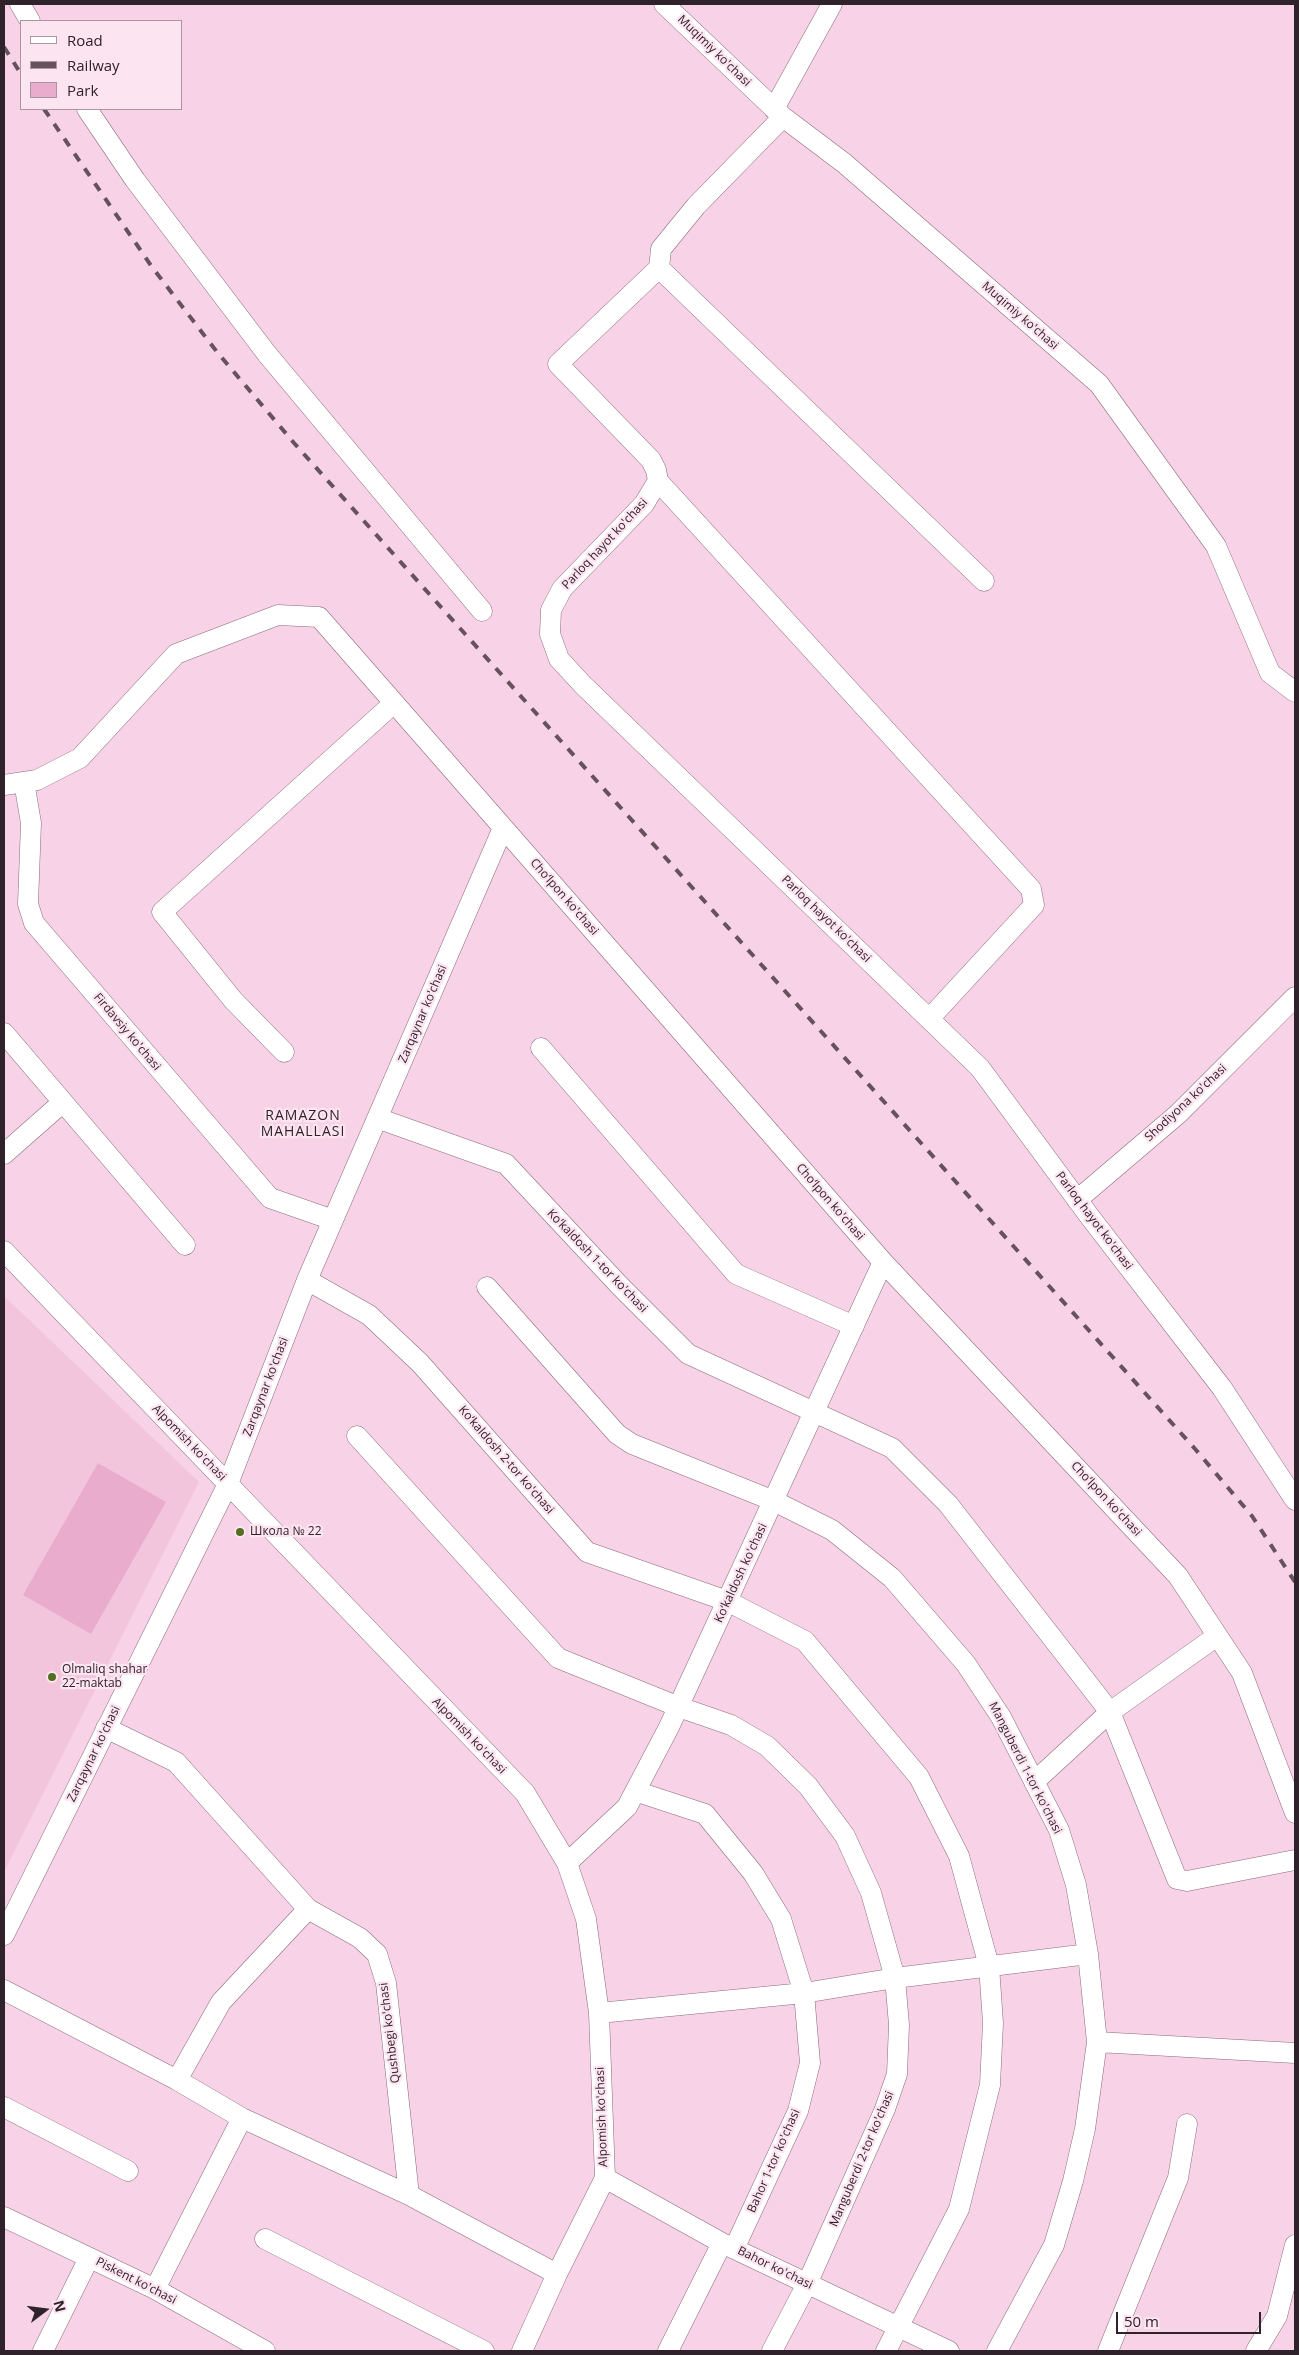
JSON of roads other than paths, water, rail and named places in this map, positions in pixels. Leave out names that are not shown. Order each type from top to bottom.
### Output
[{"type":"street","points":[[20,4],[29,20]]},
{"type":"street","name":"Muqimiy ko'chasi","points":[[664,4],[778,113],[844,164],[1099,384],[1216,546],[1270,673],[1295,692]]},
{"type":"street","points":[[832,4],[778,113],[696,206],[661,249],[659,268],[558,364],[650,460],[656,470],[658,481],[1031,889],[1034,905],[929,1019]]},
{"type":"street","points":[[87,110],[135,180],[267,354],[482,611]]},
{"type":"street","points":[[659,268],[984,581]]},
{"type":"street","name":"Parloq hayot ko'chasi","points":[[658,481],[644,504],[562,588],[551,610],[550,634],[559,659],[583,685],[980,1068],[1077,1200],[1222,1388],[1295,1500]]},
{"type":"street","name":"Cho‘lpon ko'chasi","points":[[24,782],[37,780],[80,758],[176,654],[278,615],[319,618],[884,1262],[1178,1576],[1242,1673],[1295,1813]]},
{"type":"street","points":[[284,1052],[233,1000],[162,912],[394,703]]},
{"type":"street","points":[[4,785],[24,782]]},
{"type":"street","name":"Firdavsiy ko'chasi","points":[[24,782],[31,823],[28,904],[34,923],[270,1198],[333,1220]]},
{"type":"street","name":"Zarqaynar ko'chasi","points":[[4,1935],[228,1484],[307,1280],[503,828]]},
{"type":"street","name":"Shodiyona ko'chasi","points":[[1077,1200],[1178,1114],[1294,1001]]},
{"type":"street","points":[[4,1033],[185,1245]]},
{"type":"street","points":[[541,1048],[736,1274],[854,1326]]},
{"type":"street","points":[[4,1154],[62,1102]]},
{"type":"street","name":"Ko‘kaldosh 1-tor ko'chasi","points":[[378,1118],[506,1164],[619,1285],[688,1354],[892,1448],[948,1504],[1110,1712],[1176,1879],[1187,1881],[1295,1860]]},
{"type":"street","name":"Alpomish ko'chasi","points":[[4,1251],[525,1793],[567,1863],[586,1919],[599,2013],[604,2178],[522,2351]]},
{"type":"street","name":"Ko‘kaldosh ko'chasi","points":[[567,1863],[627,1807],[679,1706],[884,1262]]},
{"type":"street","name":"Ko‘kaldosh 2-tor ko'chasi","points":[[307,1280],[369,1315],[420,1363],[587,1552],[727,1601],[805,1641],[919,1777],[959,1856],[989,1966],[993,2023],[990,2085],[959,2209],[886,2351]]},
{"type":"street","name":"Manguberdi 1-tor ko'chasi","points":[[487,1287],[617,1434],[632,1444],[774,1500],[832,1530],[892,1578],[966,1664],[1001,1717],[1059,1830],[1076,1885],[1088,1954],[1097,2042],[1085,2129],[1073,2181],[1054,2244],[997,2351]]},
{"type":"street","name":"Manguberdi 2-tor ko'chasi","points":[[357,1436],[558,1658],[731,1725],[767,1746],[808,1786],[845,1836],[871,1893],[895,1978],[899,2025],[897,2074],[885,2109],[807,2284],[772,2351]]},
{"type":"street","points":[[1034,1782],[1110,1712],[1217,1636]]},
{"type":"street","name":"Qushbegi ko'chasi","points":[[106,1728],[176,1762],[308,1909],[360,1938],[377,1954],[386,1983],[409,2195]]},
{"type":"street","name":"Bahor 1-tor ko'chasi","points":[[635,1791],[705,1814],[753,1873],[781,1919],[804,1993],[810,2063],[798,2111],[728,2246],[668,2351]]},
{"type":"street","points":[[177,2080],[221,2002],[308,1909]]},
{"type":"street","points":[[599,2013],[804,1993],[895,1978],[1088,1954]]},
{"type":"street","points":[[4,1990],[177,2080],[242,2118],[409,2195],[557,2274]]},
{"type":"street","points":[[1097,2042],[1295,2053]]},
{"type":"street","points":[[4,2107],[128,2171]]},
{"type":"street","points":[[155,2289],[242,2118]]},
{"type":"street","points":[[1108,2351],[1178,2178],[1187,2124]]},
{"type":"street","name":"Bahor ko'chasi","points":[[604,2178],[728,2246],[949,2351]]},
{"type":"street","name":"Piskent ko'chasi","points":[[4,2217],[155,2289],[265,2351]]},
{"type":"street","points":[[265,2239],[484,2351]]},
{"type":"street","points":[[1256,2351],[1277,2316],[1295,2245]]},
{"type":"street","points":[[43,2351],[90,2258]]},
{"type":"railway","points":[[4,47],[20,72]]},
{"type":"railway","points":[[45,110],[152,267],[217,352],[294,443],[1196,1450],[1252,1516],[1295,1582]]},
{"type":"place","name":"Школа № 22","points":[[240,1532]]},
{"type":"place","name":"Olmaliq shahar 22-maktab","points":[[52,1677]]},
{"type":"district","name":"RAMAZON MAHALLASI","points":[[303,1124]]}]
